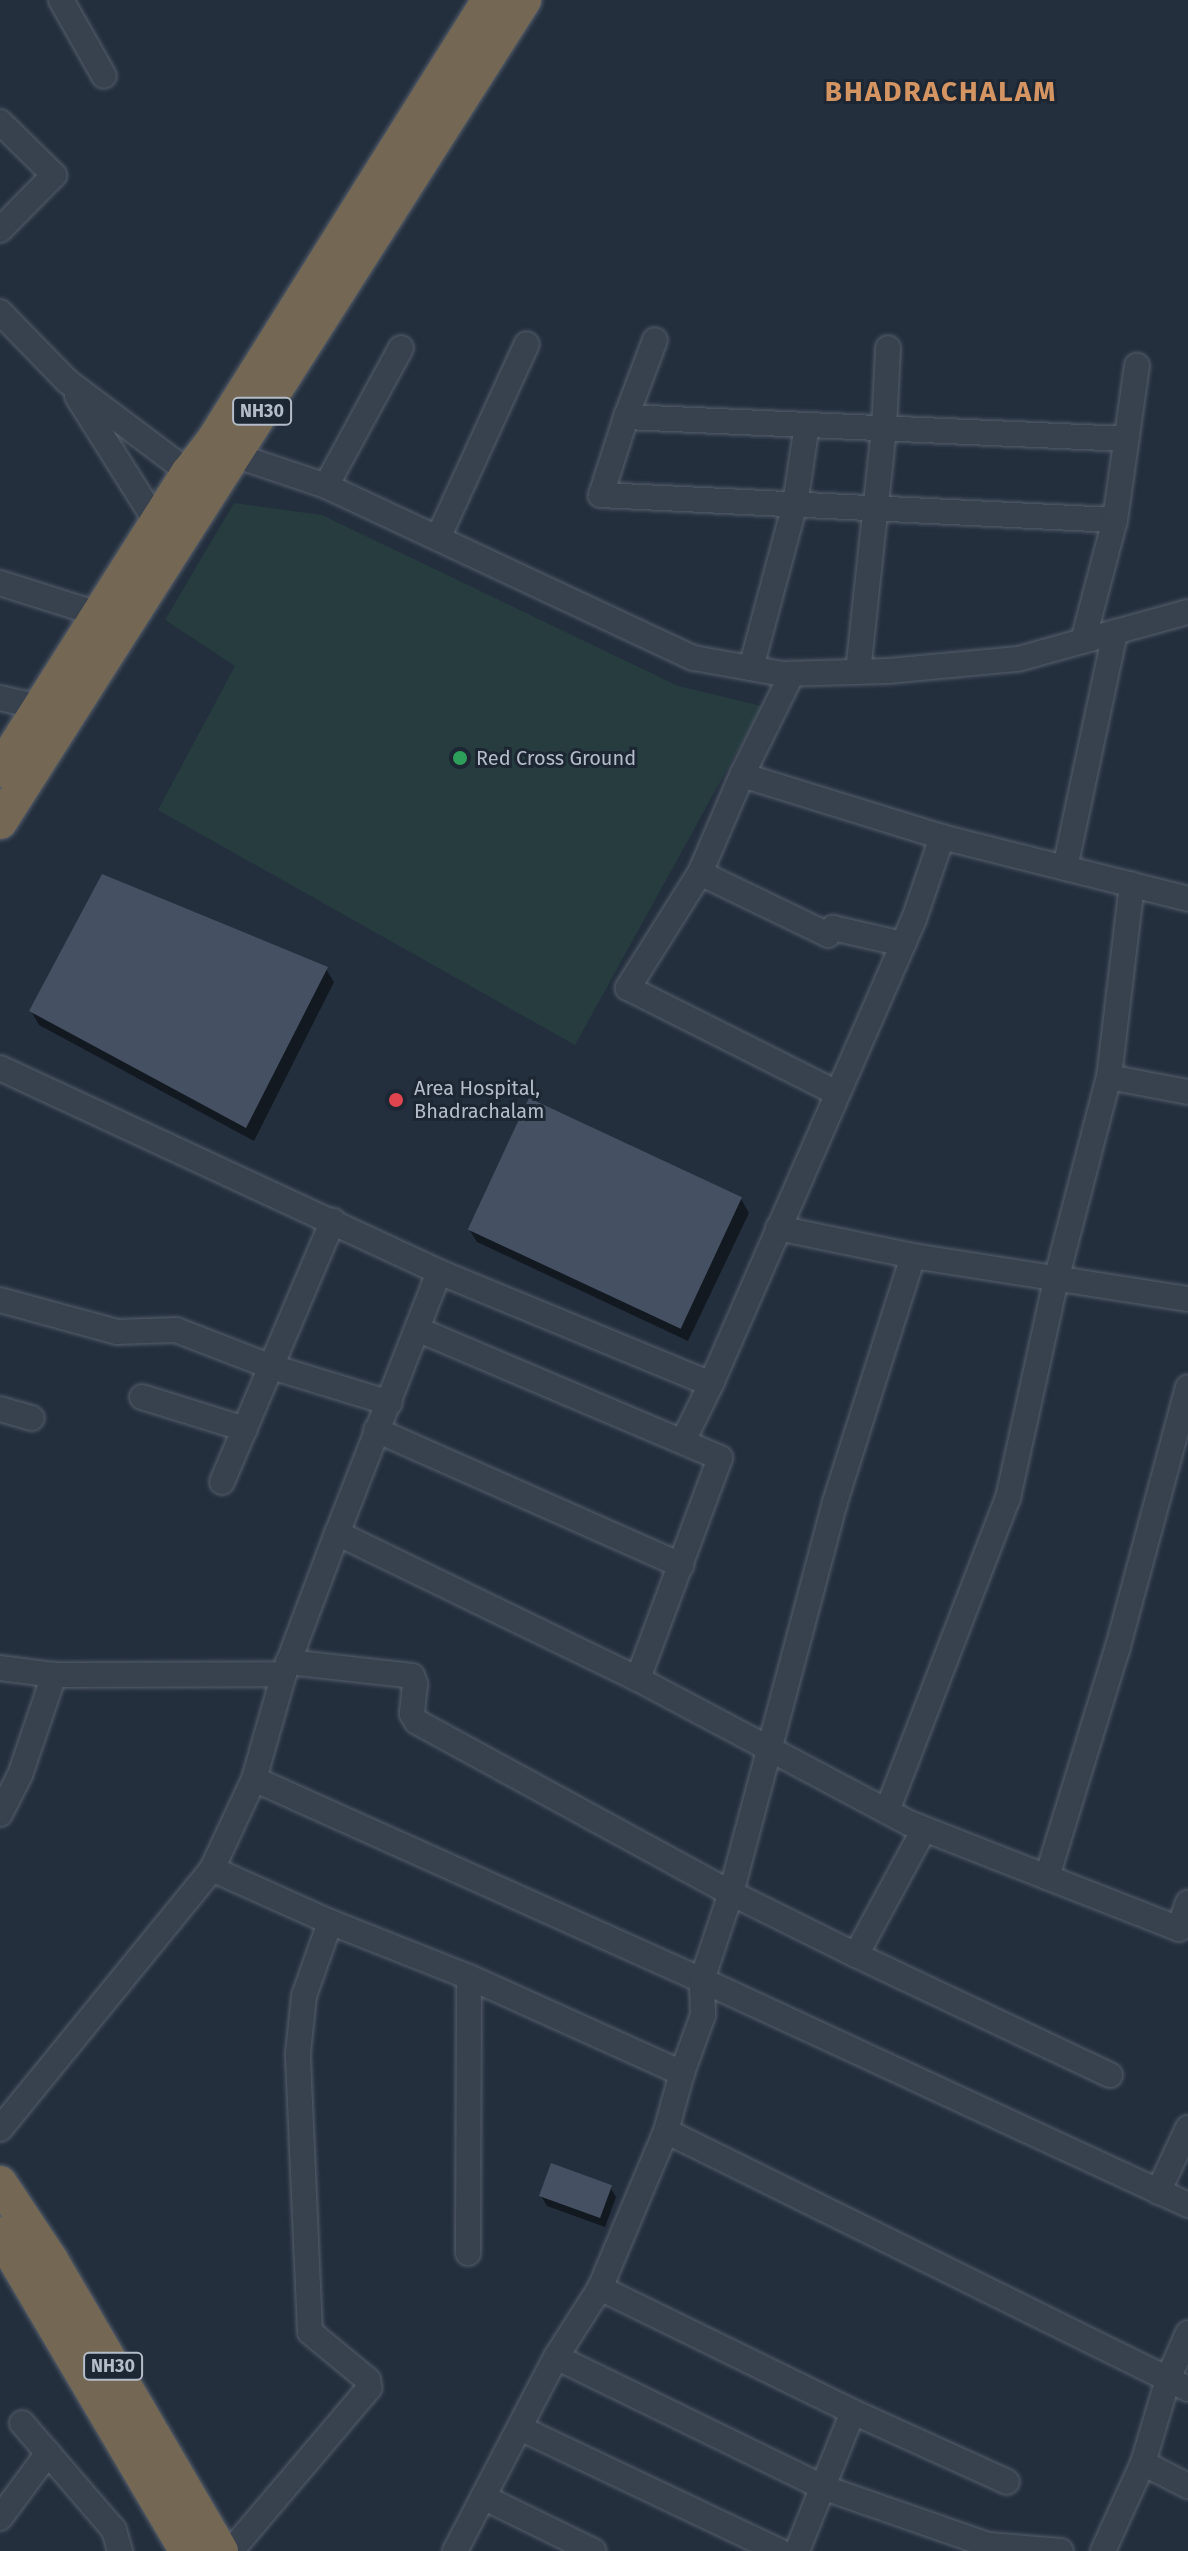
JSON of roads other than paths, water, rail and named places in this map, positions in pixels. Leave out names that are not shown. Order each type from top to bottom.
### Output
[{"type":"highway","name":"NH30","points":[[224,448],[489,0]]},
{"type":"highway","name":"NH30","points":[[0,822],[169,530],[524,0]]},
{"type":"highway","name":"NH30","points":[[0,770],[98,614],[169,530]]},
{"type":"highway","name":"NH30","points":[[0,2183],[51,2260],[221,2551]]},
{"type":"highway","name":"NH30","points":[[0,2234],[187,2551]]},
{"type":"street","points":[[61,0],[104,76]]},
{"type":"street","points":[[0,122],[54,175],[0,230]]},
{"type":"street","points":[[0,312],[67,381],[201,481]]},
{"type":"street","points":[[655,340],[601,495],[1115,520]]},
{"type":"street","points":[[438,538],[527,344]]},
{"type":"street","points":[[326,486],[401,348]]},
{"type":"street","points":[[858,672],[884,428],[888,348]]},
{"type":"street","points":[[1083,641],[1115,520],[1137,366]]},
{"type":"street","points":[[67,381],[169,530]]},
{"type":"street","points":[[626,417],[1127,439]]},
{"type":"street","points":[[751,668],[795,504],[807,425]]},
{"type":"street","points":[[224,448],[326,486],[694,658],[751,668],[792,674],[858,672],[1018,659],[1188,612]]},
{"type":"street","points":[[0,583],[98,614]]},
{"type":"street","points":[[1065,868],[1115,632]]},
{"type":"street","points":[[792,674],[742,775],[700,873],[628,988],[837,1093]]},
{"type":"street","points":[[0,698],[40,707]]},
{"type":"street","points":[[742,775],[942,837],[1188,899]]},
{"type":"street","points":[[683,1441],[711,1384],[903,944],[942,837]]},
{"type":"street","points":[[700,873],[828,935],[833,928],[903,944]]},
{"type":"street","points":[[887,1811],[1008,1498],[1057,1276],[1109,1077],[1132,884]]},
{"type":"street","points":[[0,1068],[439,1272],[711,1384]]},
{"type":"street","points":[[1109,1077],[1188,1092]]},
{"type":"street","points":[[222,1482],[333,1221]]},
{"type":"street","points":[[778,1228],[913,1256],[1057,1276],[1188,1299]]},
{"type":"street","points":[[455,2551],[556,2357],[600,2288],[666,2131],[703,2015],[702,1980],[731,1893],[835,1502],[913,1256]]},
{"type":"street","points":[[0,2129],[212,1869],[254,1779],[286,1668],[439,1272]]},
{"type":"street","points":[[0,1300],[117,1332],[176,1330],[272,1367],[390,1403]]},
{"type":"street","points":[[419,1330],[720,1458],[638,1679]]},
{"type":"street","points":[[1047,1877],[1117,1650],[1188,1387]]},
{"type":"street","points":[[142,1397],[245,1429]]},
{"type":"street","points":[[0,1409],[32,1418]]},
{"type":"street","points":[[376,1430],[681,1565]]},
{"type":"street","points":[[337,1533],[638,1679],[924,1829],[1184,1931],[1188,1903]]},
{"type":"street","points":[[0,1668],[54,1675],[286,1668],[412,1676],[415,1684],[412,1714],[417,1722],[731,1893],[1110,2075]]},
{"type":"street","points":[[0,1814],[20,1775],[54,1675]]},
{"type":"street","points":[[254,1779],[702,1980],[1188,2205]]},
{"type":"street","points":[[856,1955],[924,1829]]},
{"type":"street","points":[[212,1869],[330,1922],[469,1977],[682,2073]]},
{"type":"street","points":[[231,2551],[369,2388],[368,2380],[310,2332],[298,2053],[304,1996],[330,1922]]},
{"type":"street","points":[[468,2253],[469,1977]]},
{"type":"street","points":[[1158,2192],[1188,2128]]},
{"type":"street","points":[[666,2131],[1178,2384]]},
{"type":"street","points":[[600,2288],[853,2412],[1007,2482]]},
{"type":"street","points":[[1103,2551],[1178,2384],[1188,2333]]},
{"type":"street","points":[[556,2357],[822,2487],[989,2545],[1061,2551]]},
{"type":"street","points":[[797,2551],[853,2412]]},
{"type":"street","points":[[22,2423],[114,2530],[120,2551]]},
{"type":"street","points":[[520,2428],[779,2551]]},
{"type":"street","points":[[0,2518],[48,2453]]},
{"type":"street","points":[[1143,2463],[1188,2486]]},
{"type":"street","points":[[483,2497],[593,2551]]},
{"type":"place","name":"Red Cross Ground","points":[[460,758]]},
{"type":"place","name":"Area Hospital, Bhadrachalam","points":[[396,1100]]},
{"type":"district","name":"BHADRACHALAM","points":[[941,92]]}]
